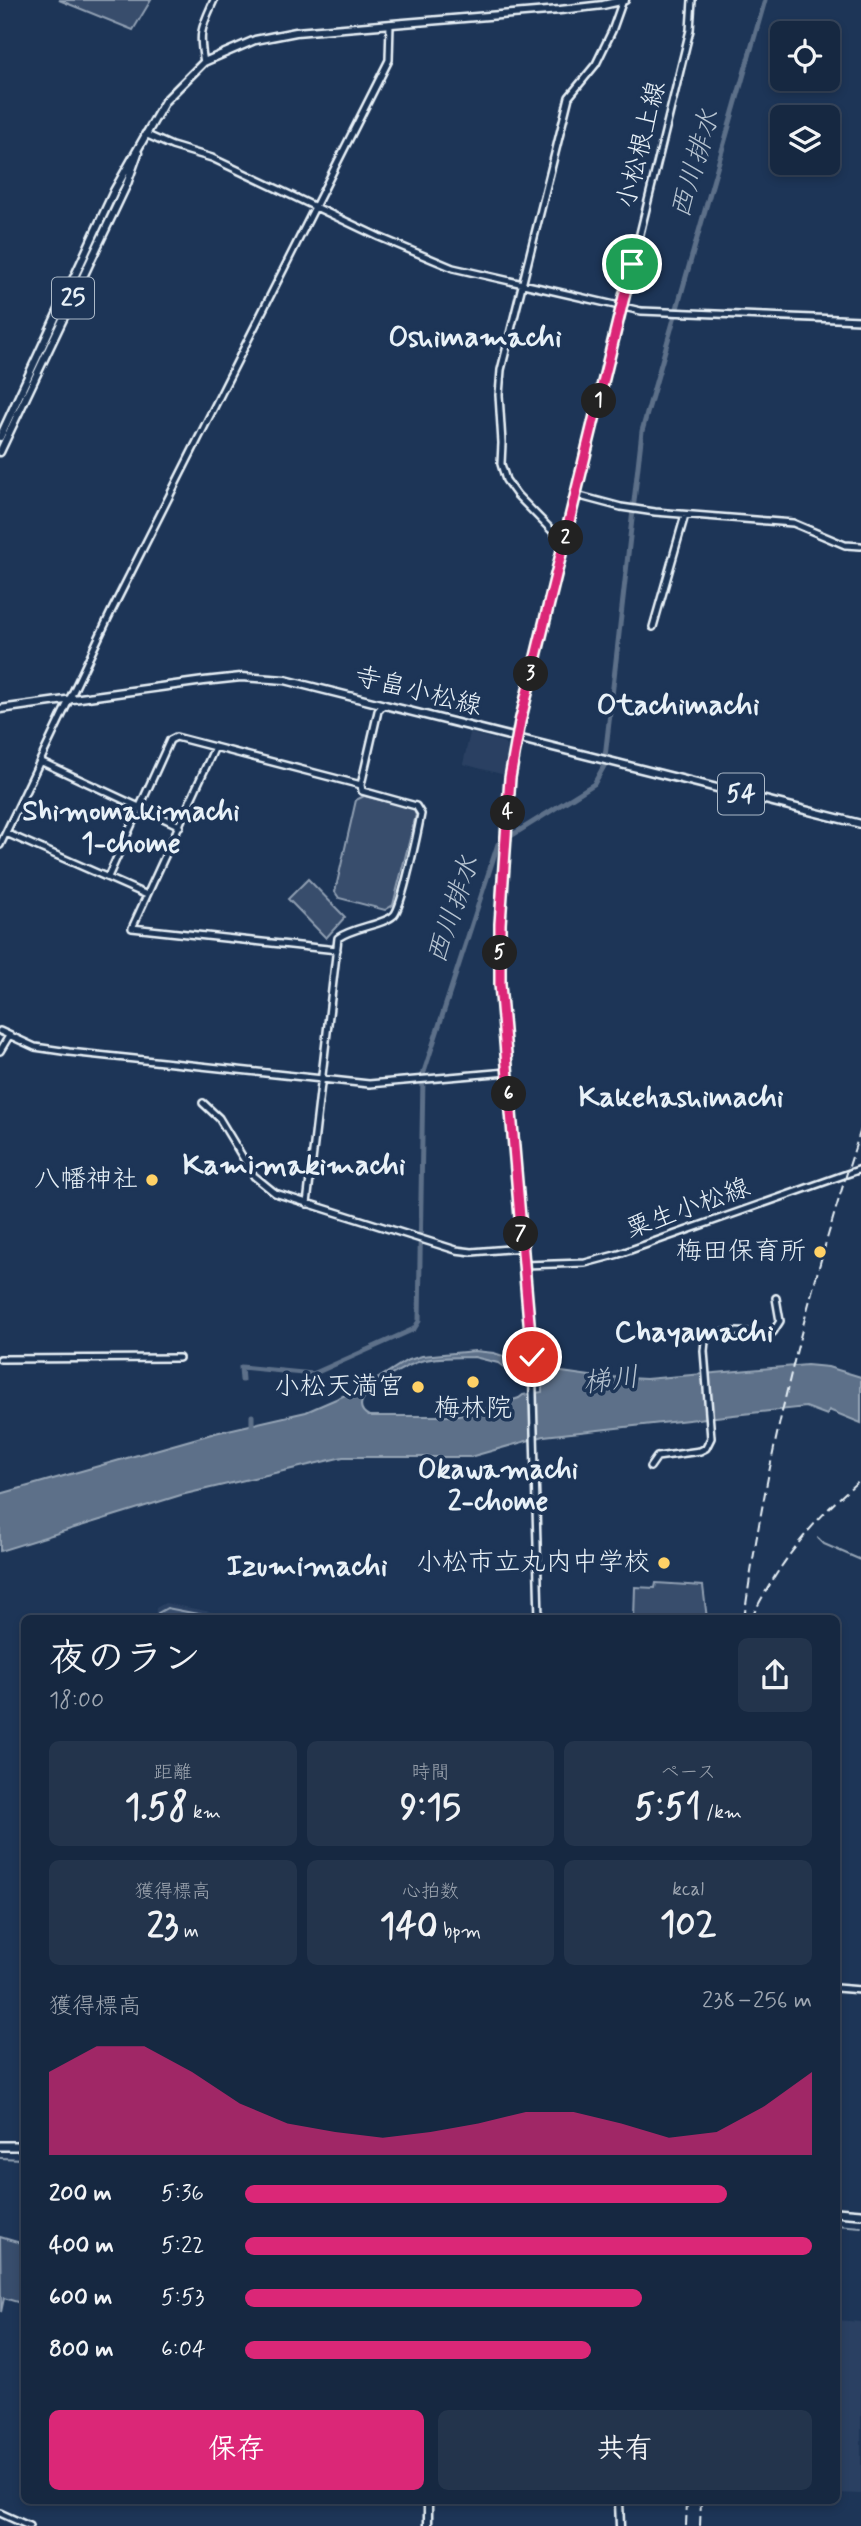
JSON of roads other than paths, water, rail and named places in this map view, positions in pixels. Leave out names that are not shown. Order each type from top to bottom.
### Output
[{"type":"highway","points":[[0,2146],[21,2146]]},
{"type":"highway","points":[[840,2211],[861,2214]]},
{"type":"main road","name":"25","points":[[0,437],[114,191],[165,101],[204,62],[255,40],[296,32],[570,9],[623,0]]},
{"type":"main road","name":"25","points":[[0,452],[127,184],[144,138]]},
{"type":"main road","name":"寺畠小松線","points":[[0,709],[241,677],[285,680],[861,824]]},
{"type":"main road","points":[[428,2504],[428,2526]]},
{"type":"main road","points":[[619,2504],[620,2526]]},
{"type":"street","points":[[204,62],[200,40],[202,26],[214,0]]},
{"type":"street","points":[[564,543],[517,495],[506,480],[500,464],[501,370],[569,97],[596,64],[623,0]]},
{"type":"street","name":"小松根上線","points":[[539,1615],[537,1458],[532,1357],[500,964],[500,924],[510,778],[517,737],[690,30],[692,0]]},
{"type":"street","points":[[0,845],[67,700],[390,60],[390,24]]},
{"type":"street","points":[[144,138],[212,158],[436,262],[522,284],[621,308],[671,313],[861,320]]},
{"type":"street","points":[[576,495],[621,507],[685,516],[793,523],[845,545],[861,546]]},
{"type":"street","points":[[653,627],[685,516]]},
{"type":"street","points":[[307,1204],[338,938],[346,932],[393,916],[421,814],[416,806],[362,792],[361,785],[378,711],[384,704]]},
{"type":"street","points":[[108,877],[170,740],[176,737],[361,785]]},
{"type":"street","points":[[215,747],[132,928],[337,950]]},
{"type":"street","points":[[40,761],[180,826]]},
{"type":"street","points":[[6,833],[147,895]]},
{"type":"street","points":[[0,1031],[35,1046],[69,1052],[369,1084],[507,1072]]},
{"type":"street","points":[[0,1052],[9,1035]]},
{"type":"street","points":[[203,1103],[219,1118],[254,1176],[275,1193],[414,1238],[471,1252],[522,1248]]},
{"type":"street","name":"粟生小松線","points":[[524,1265],[585,1263],[619,1254],[861,1169]]},
{"type":"street","points":[[650,1467],[657,1457],[706,1448],[710,1435],[705,1340],[718,1333],[773,1332],[780,1321],[781,1313],[776,1298]]},
{"type":"street","points":[[0,1359],[179,1358]]},
{"type":"street","points":[[840,1988],[861,1990]]},
{"type":"street","points":[[0,2514],[29,2526]]},
{"type":"water","name":"梯川","points":[[475,1351],[494,1353],[541,1369],[590,1376],[646,1379],[807,1365],[828,1367],[861,1377],[861,1423],[829,1410],[827,1415],[806,1407],[544,1436],[470,1457],[343,1457],[181,1495],[0,1551],[0,1494],[215,1433],[306,1412],[366,1386],[406,1361],[422,1356]],"holes":[[[474,1357],[498,1363],[524,1381],[542,1383],[542,1392],[523,1395],[476,1412],[451,1416],[369,1416],[362,1409],[367,1393],[388,1377],[418,1362],[439,1358]]]},
{"type":"waterway","name":"西川排水","points":[[242,1380],[241,1367],[313,1374],[414,1329],[419,1321],[423,1075],[498,844],[594,784],[604,766],[642,431],[765,0]]},
{"type":"waterway","name":"西川排水","points":[[252,1416],[252,1431]]},
{"type":"waterway","points":[[818,1538],[824,1544],[861,1560]]},
{"type":"waterway","points":[[0,2158],[21,2159]]},
{"type":"waterway","points":[[840,2225],[861,2227]]},
{"type":"railway","points":[[745,1615],[777,1432],[807,1310],[861,1129]]},
{"type":"railway","points":[[753,1615],[773,1579],[799,1543],[828,1510],[861,1479]]},
{"type":"railway","points":[[686,2526],[687,2504]]},
{"type":"railway","points":[[700,2526],[701,2504]]},
{"type":"place","name":"八幡神社","points":[[152,1180]]},
{"type":"place","name":"梅田保育所","points":[[820,1252]]},
{"type":"place","name":"梅林院","points":[[473,1382]]},
{"type":"place","name":"小松天満宮","points":[[418,1387]]},
{"type":"place","name":"小松市立丸内中学校","points":[[664,1563]]},
{"type":"district","name":"Oshimamachi","points":[[475,337]]},
{"type":"district","name":"Otachimachi","points":[[678,705]]},
{"type":"district","name":"Shimomakimachi 1-chome","points":[[131,828]]},
{"type":"district","name":"Kakehashimachi","points":[[681,1097]]},
{"type":"district","name":"Kamimakimachi","points":[[294,1165]]},
{"type":"district","name":"Chayamachi","points":[[694,1332]]},
{"type":"district","name":"Okawamachi 2-chome","points":[[498,1486]]},
{"type":"district","name":"Izumimachi","points":[[307,1566]]}]
